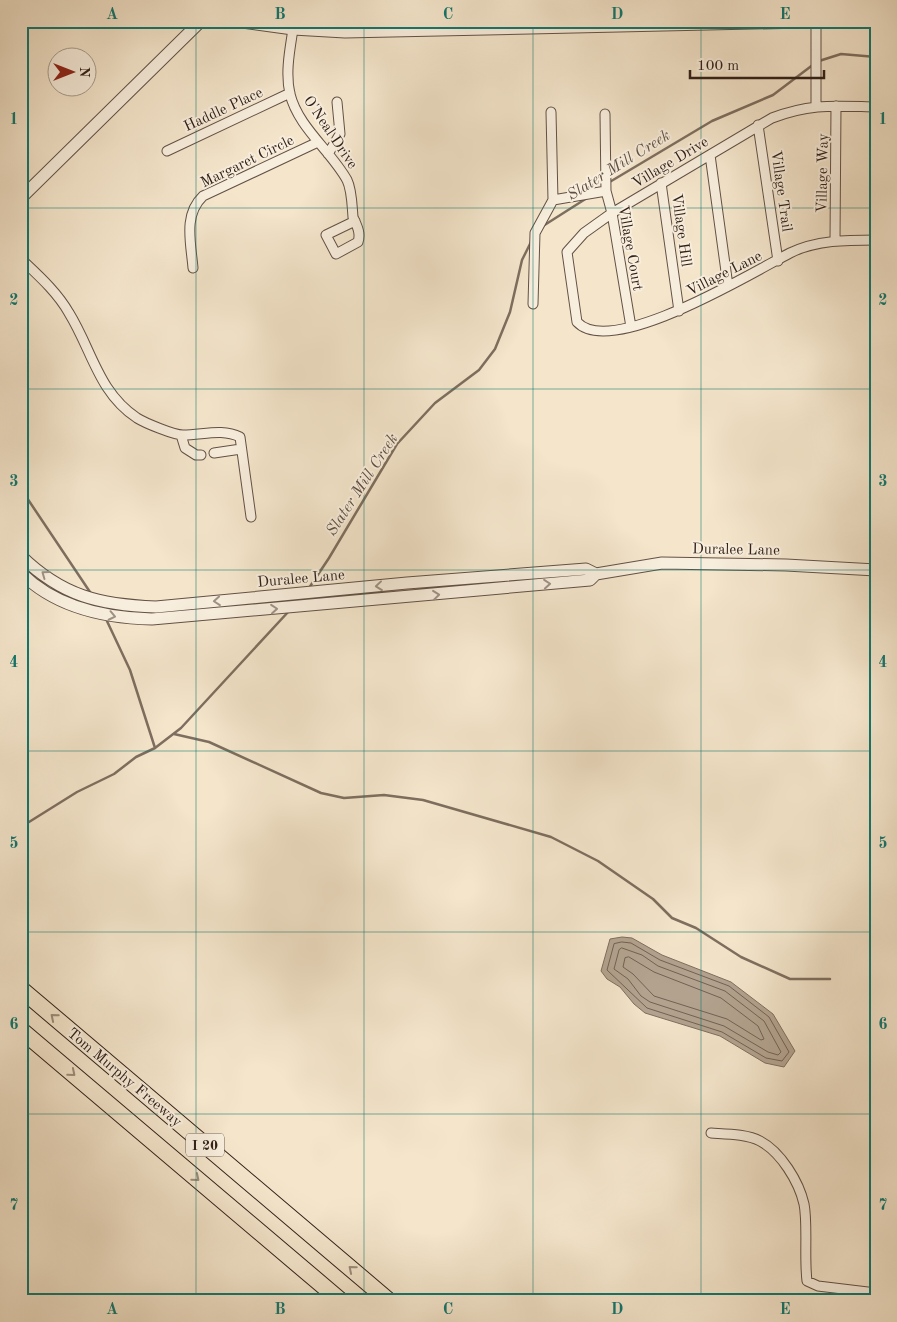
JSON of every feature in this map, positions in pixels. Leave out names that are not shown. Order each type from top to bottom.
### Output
[{"type":"highway","name":"Tom Murphy Freeway","points":[[21,989],[389,1301]]},
{"type":"highway","name":"Tom Murphy Freeway","points":[[21,1030],[341,1301]]},
{"type":"street","points":[[21,198],[201,21]]},
{"type":"street","points":[[235,21],[293,29],[344,32],[848,21]]},
{"type":"street","points":[[816,22],[816,105]]},
{"type":"street","name":"O'Neal Drive","points":[[293,29],[289,59],[290,93],[318,142],[348,181],[355,221]]},
{"type":"street","name":"Haddle Place","points":[[167,151],[290,93]]},
{"type":"street","points":[[328,154],[340,134],[337,102]]},
{"type":"street","name":"Village Drive","points":[[583,328],[578,322],[567,252],[584,233],[612,213],[758,125],[797,108],[816,105],[876,107]]},
{"type":"street","name":"Village Way","points":[[835,240],[836,106]]},
{"type":"street","points":[[533,304],[535,233],[553,200],[551,112]]},
{"type":"street","name":"Village Court","points":[[605,114],[606,191],[612,213],[631,327]]},
{"type":"street","name":"Village Trail","points":[[758,125],[778,261]]},
{"type":"street","name":"Margaret Circle","points":[[193,268],[189,228],[190,216],[195,203],[203,196],[318,142]]},
{"type":"street","points":[[710,154],[728,286]]},
{"type":"street","name":"Village Hill","points":[[661,183],[679,311]]},
{"type":"street","points":[[553,200],[606,191]]},
{"type":"street","name":"Village Lane","points":[[583,328],[592,331],[631,327],[679,311],[778,261],[790,253],[835,240],[876,240]]},
{"type":"street","points":[[21,259],[55,292],[70,314],[86,351],[112,398],[138,419],[182,435],[229,432],[240,437],[251,517]]},
{"type":"street","points":[[182,435],[186,448],[196,456],[201,455]]},
{"type":"street","points":[[214,453],[242,449]]},
{"type":"street","name":"Duralee Lane","points":[[21,556],[70,591],[118,606],[156,607],[407,583],[586,569],[596,574]]},
{"type":"street","name":"Duralee Lane","points":[[21,574],[55,598],[78,609],[119,618],[152,619],[590,580],[596,574],[662,563],[786,565],[876,570]]},
{"type":"street","points":[[711,1133],[730,1134],[760,1141],[777,1155],[796,1182],[804,1205],[807,1281],[818,1286],[876,1293]]},
{"type":"water","points":[[632,938],[662,955],[731,982],[773,1014],[795,1051],[784,1067],[765,1063],[720,1036],[645,1013],[634,1004],[620,987],[607,979],[601,971],[610,939]]},
{"type":"waterway","name":"Slater Mill Creek","points":[[819,61],[841,54],[876,57]]},
{"type":"waterway","name":"Slater Mill Creek","points":[[608,183],[712,121],[773,95],[814,64]]},
{"type":"waterway","name":"Slater Mill Creek","points":[[543,226],[587,198]]},
{"type":"waterway","name":"Slater Mill Creek","points":[[309,588],[397,444],[435,403],[479,370],[495,349],[510,312],[522,260],[531,242]]},
{"type":"waterway","points":[[21,489],[92,595]]},
{"type":"waterway","name":"Slater Mill Creek","points":[[21,827],[77,792],[114,774],[136,757],[155,748],[181,728],[289,611]]},
{"type":"waterway","points":[[106,619],[130,670],[155,748]]},
{"type":"waterway","points":[[174,734],[209,742],[321,793],[344,798],[384,795],[423,800],[551,837],[598,861],[653,899],[672,918],[696,928],[741,957],[790,979],[830,979]]}]
